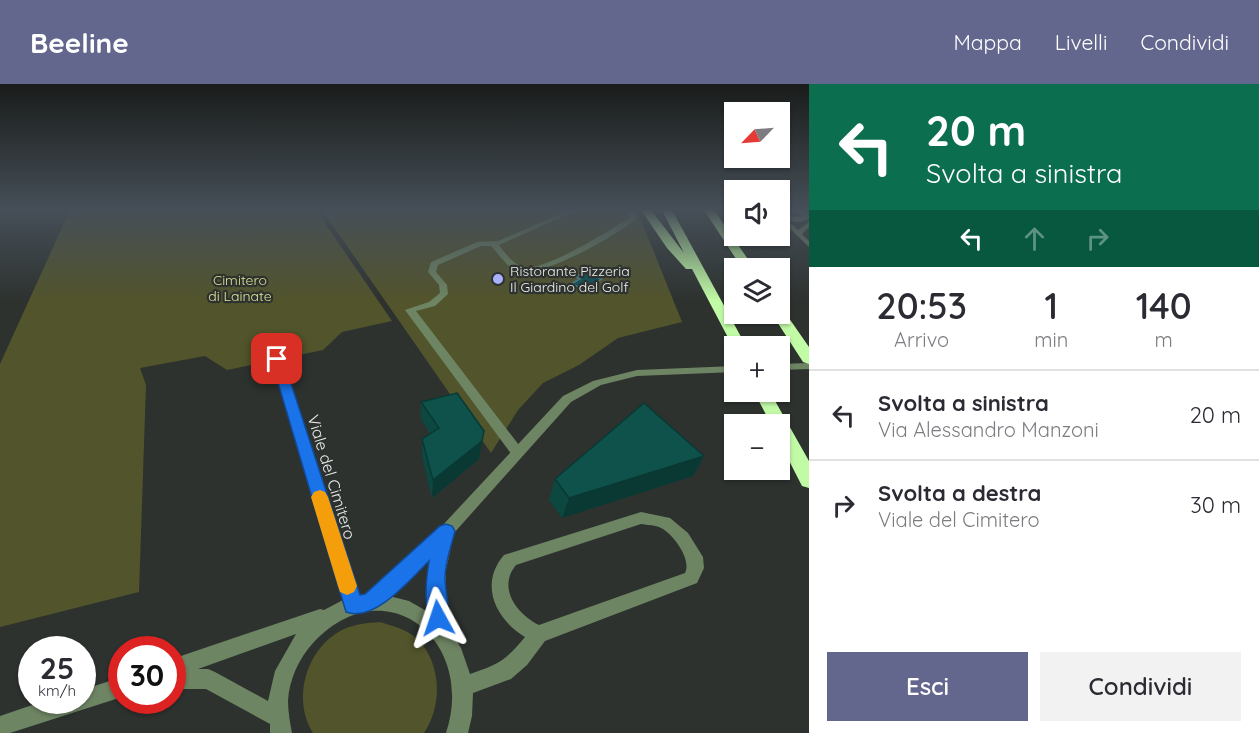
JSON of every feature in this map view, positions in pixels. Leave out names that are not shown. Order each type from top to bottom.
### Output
[{"type":"highway","points":[[667,240],[702,278]]},
{"type":"highway","points":[[683,240],[734,336]]},
{"type":"highway","points":[[729,240],[741,258]]},
{"type":"highway","points":[[786,324],[809,358]]},
{"type":"highway","points":[[790,444],[809,480]]},
{"type":"street","points":[[500,240],[480,244],[434,264],[432,272],[443,285],[444,294],[432,304],[410,310],[517,452]]},
{"type":"street","points":[[493,243],[518,268],[523,270],[545,268],[595,240]]},
{"type":"street","name":"Viale del Cimitero","points":[[277,359],[361,604]]},
{"type":"street","points":[[790,367],[809,366]]},
{"type":"street","points":[[361,604],[411,567],[552,413],[581,390],[615,378],[663,371],[724,369]]},
{"type":"street","points":[[464,686],[504,672],[520,658],[539,634],[691,578],[696,568],[695,558],[682,537],[665,522],[641,518],[510,560],[499,575],[497,584],[501,596],[522,625],[539,634]]},
{"type":"street","points":[[441,632],[436,604],[436,578],[438,556],[446,531]]},
{"type":"street","points":[[186,664],[361,604],[394,604],[420,615],[441,632],[456,657],[464,686],[462,718],[457,733]]},
{"type":"street","points":[[279,725],[280,682],[292,651],[313,626],[333,613]]},
{"type":"street","points":[[186,680],[208,679],[279,725]]},
{"type":"street","points":[[0,726],[37,714]]},
{"type":"green space","name":"Cimitero di Lainate","points":[[56,240],[337,240],[392,321],[342,332],[323,350],[227,370],[205,356],[140,368],[146,385],[139,592],[0,627],[0,364]]},
{"type":"green space","points":[[343,240],[649,240],[682,322],[618,338],[579,365],[543,383],[518,410],[491,453]]},
{"type":"green space","points":[[380,622],[411,634],[424,647],[430,658],[435,671],[437,697],[430,722],[424,733],[313,733],[306,719],[303,705],[306,675],[312,660],[331,637],[344,629]]},
{"type":"water","points":[[593,267],[608,273],[585,289],[571,284],[580,279],[576,277]]},
{"type":"building","points":[[457,393],[484,431],[482,441],[433,480],[422,439],[439,428],[421,402]]},
{"type":"building","points":[[644,403],[704,456],[569,498],[555,479]]},
{"type":"slow traffic","points":[[320,497],[347,586]]},
{"type":"place","name":"Ristorante Pizzeria Il Giardino del Golf","points":[[498,279]]},
{"type":"route","points":[[277,359],[353,606],[369,603],[411,567],[446,531],[438,556],[436,604],[438,618]]}]
